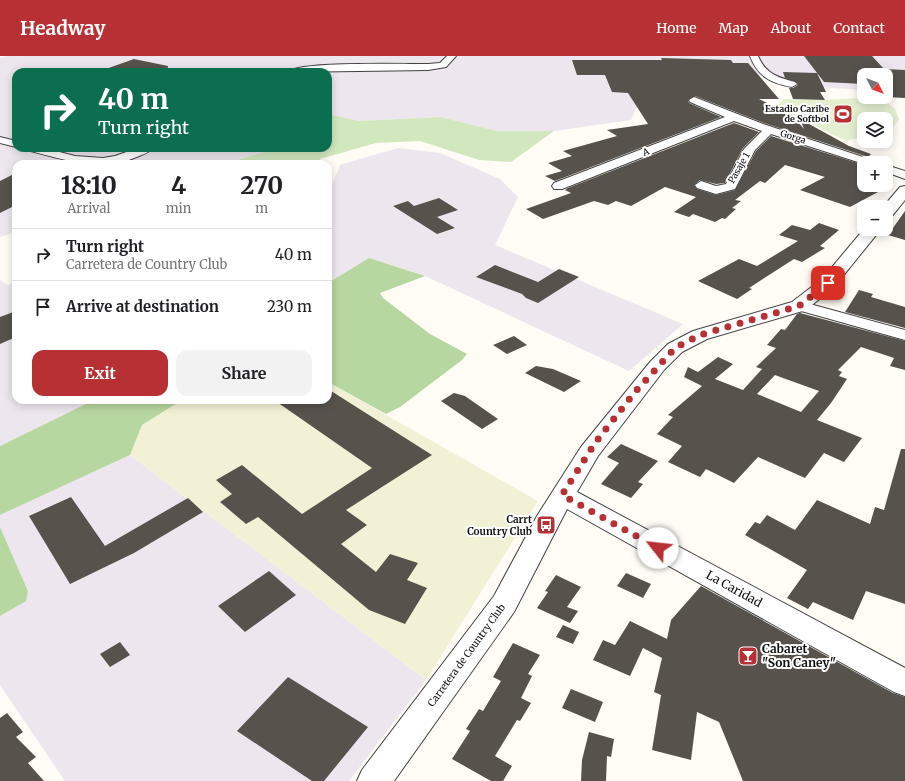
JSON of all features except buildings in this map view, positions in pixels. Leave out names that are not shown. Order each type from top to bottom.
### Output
[{"type":"street","points":[[319,68],[428,67],[443,65],[452,56]]},
{"type":"street","points":[[754,56],[764,75],[771,79],[792,84]]},
{"type":"street","name":"Gorga","points":[[694,100],[732,118],[857,158]]},
{"type":"street","name":"A","points":[[558,186],[732,118]]},
{"type":"street","name":"Pasaje 1","points":[[701,185],[716,190],[731,186],[750,149],[769,129]]},
{"type":"street","points":[[0,140],[12,143]]},
{"type":"street","points":[[47,152],[79,160]]},
{"type":"street","points":[[115,160],[137,152]]},
{"type":"street","points":[[893,171],[905,175]]},
{"type":"street","points":[[893,205],[905,190]]},
{"type":"street","name":"Carretera de Country Club","points":[[374,781],[504,604],[546,522],[562,495],[589,452],[635,392],[675,348],[700,335],[799,306],[828,283],[867,236]]},
{"type":"street","points":[[799,306],[905,335]]},
{"type":"street","name":"La Caridad","points":[[562,495],[905,683]]},
{"type":"shaded area","points":[[7,56],[905,56],[905,92],[893,81],[893,68],[857,68],[857,90],[784,85],[761,76],[710,74],[646,86],[631,120],[554,131],[497,131],[441,117],[359,121],[332,115],[332,68],[12,68],[12,152],[264,152],[237,160],[12,160],[12,233],[0,237],[0,58]]},
{"type":"shaded area","points":[[398,148],[440,153],[500,179],[518,197],[495,245],[683,324],[629,371],[425,276],[369,258],[332,281],[332,186],[340,165]]},
{"type":"shaded area","points":[[0,280],[7,285],[12,283],[12,404],[86,404],[0,446]]},
{"type":"shaded area","points":[[332,384],[538,501],[426,680],[130,455],[142,425],[176,404],[332,404]]},
{"type":"shaded area","points":[[130,455],[426,680],[349,781],[65,781],[0,685],[0,616],[6,613],[28,591],[0,527],[0,515]]},
{"type":"green space","name":"Estadio Caribe de Softbol","points":[[857,98],[857,104],[889,104],[895,108],[899,120],[893,127],[893,112],[857,112],[857,139],[846,141],[776,107],[784,99],[825,100]]},
{"type":"green space","points":[[332,115],[359,121],[441,117],[497,131],[554,131],[511,162],[479,160],[420,141],[376,143],[320,160],[237,160],[264,152],[332,152]]},
{"type":"green space","points":[[369,258],[425,276],[380,293],[383,298],[430,334],[467,354],[462,360],[400,407],[386,414],[332,384],[332,281]]},
{"type":"green space","points":[[86,404],[176,404],[142,425],[130,455],[0,515],[0,446]]},
{"type":"green space","points":[[0,527],[28,591],[26,601],[0,616]]},
{"type":"place","name":"Estadio Caribe de Softbol","points":[[843,114]]},
{"type":"place","name":"Carrt Country Club","points":[[546,525]]},
{"type":"place","name":"Cabaret \"Son Caney\"","points":[[748,656]]},
{"type":"route","points":[[658,548],[562,495],[589,452],[635,392],[657,366],[675,348],[700,335],[799,306],[828,283]]}]
